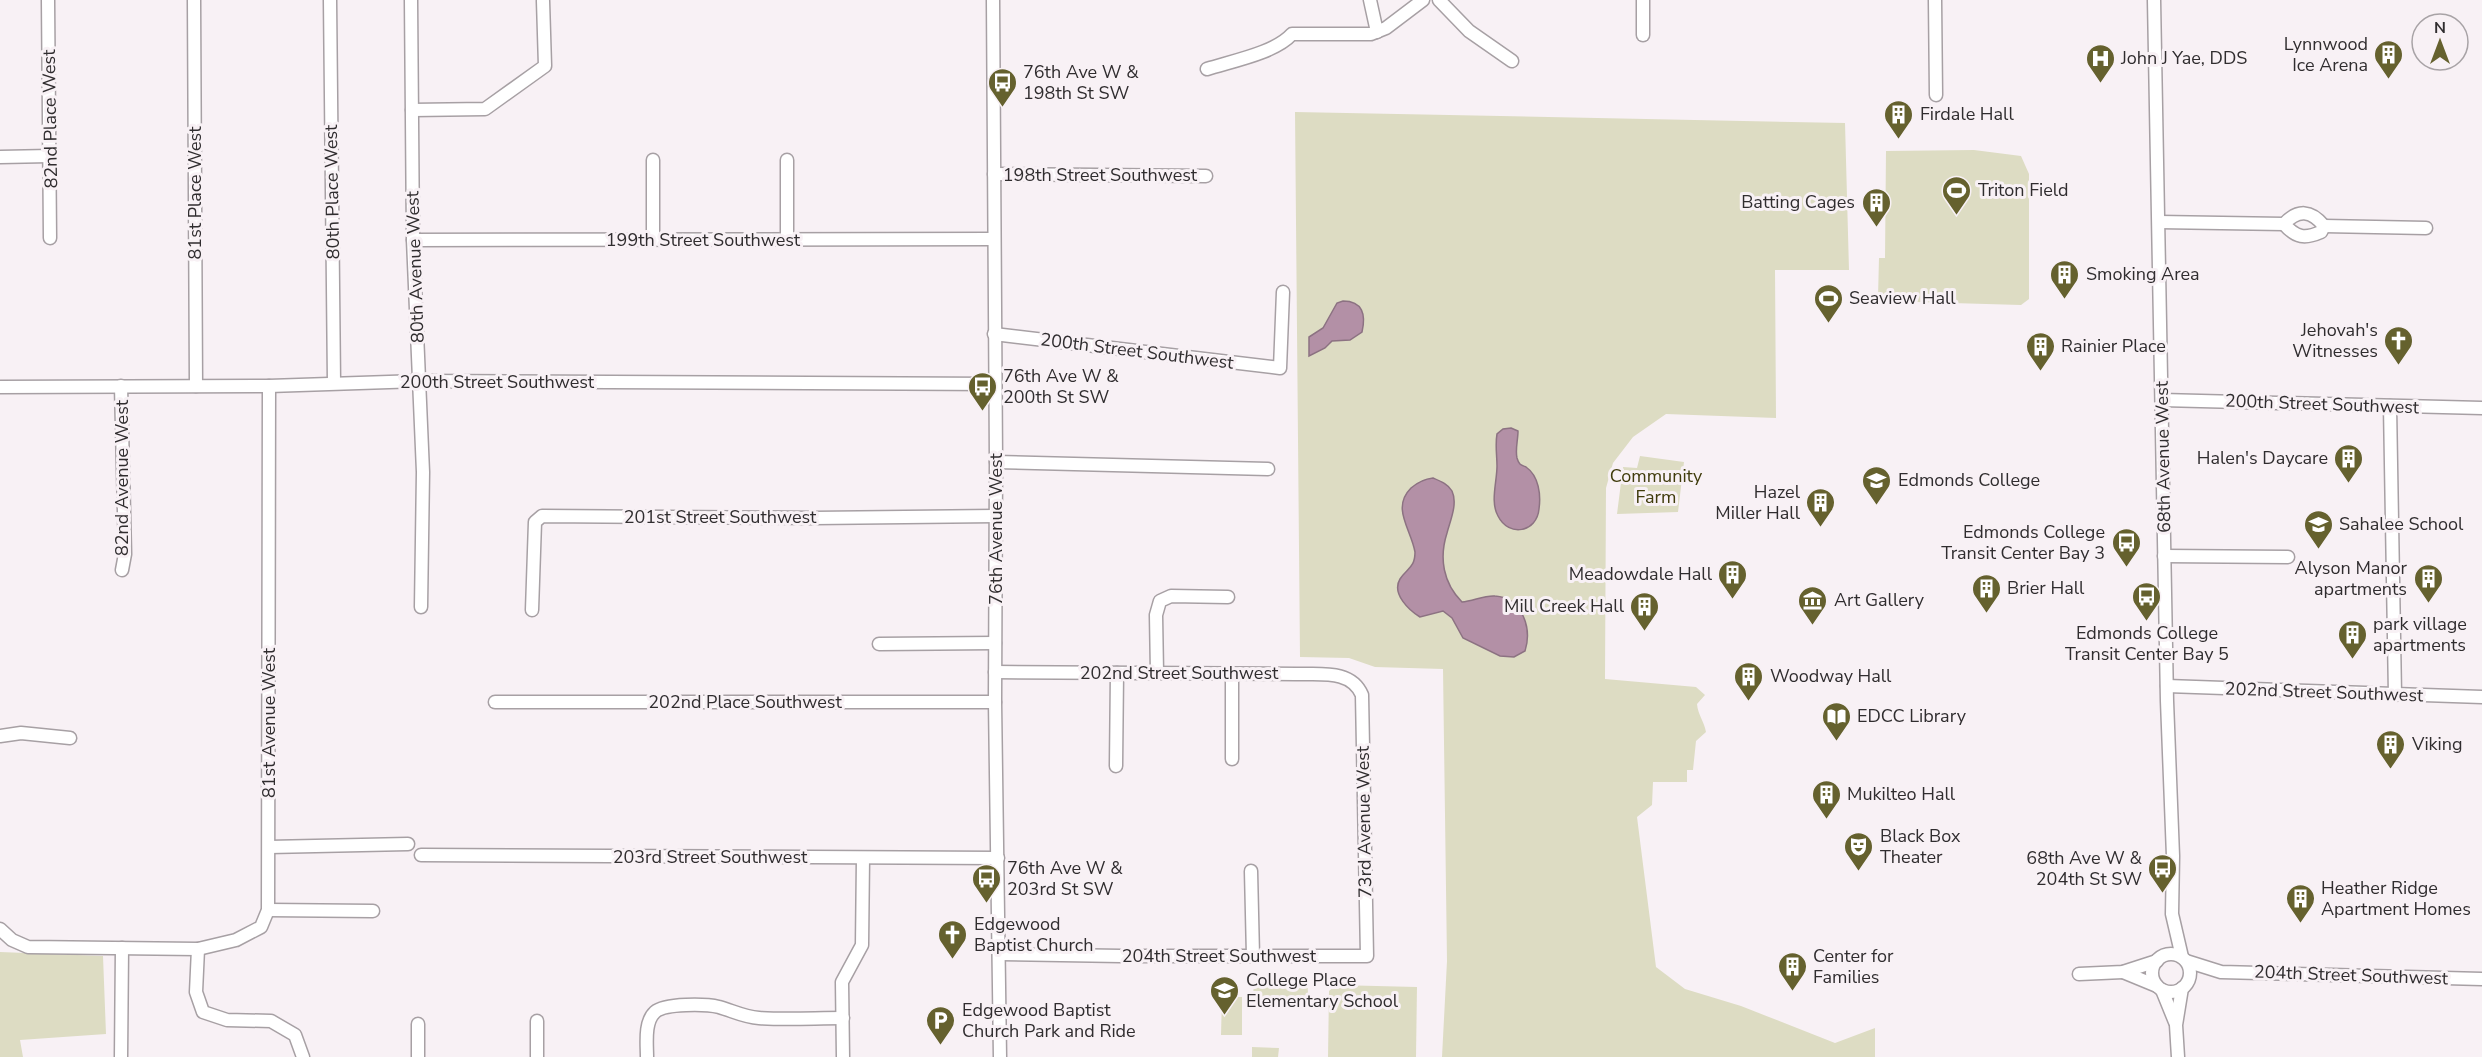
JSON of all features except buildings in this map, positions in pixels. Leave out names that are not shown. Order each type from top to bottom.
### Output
[{"type":"street","name":"82nd Place West","points":[[48,0],[50,238]]},
{"type":"street","name":"81st Place West","points":[[194,0],[196,386]]},
{"type":"street","name":"80th Place West","points":[[330,0],[334,383]]},
{"type":"street","name":"80th Avenue West","points":[[411,0],[413,240],[423,472],[421,607]]},
{"type":"street","name":"76th Avenue West","points":[[993,0],[995,702],[1000,1057]]},
{"type":"street","points":[[1370,0],[1377,32]]},
{"type":"street","points":[[1207,69],[1284,43],[1292,34],[1377,32],[1386,28],[1423,0]]},
{"type":"street","points":[[1439,0],[1469,31],[1512,61]]},
{"type":"street","points":[[1643,0],[1643,35]]},
{"type":"street","points":[[1935,0],[1936,95]]},
{"type":"street","name":"68th Avenue West","points":[[2154,0],[2164,556],[2173,856],[2172,914],[2159,959]]},
{"type":"street","points":[[412,110],[485,109],[545,66],[543,1]]},
{"type":"street","points":[[0,157],[50,156]]},
{"type":"street","points":[[652,160],[653,240]]},
{"type":"street","points":[[787,160],[787,239]]},
{"type":"street","name":"198th Street Southwest","points":[[993,174],[1206,176]]},
{"type":"street","points":[[2159,222],[2284,224],[2291,217],[2303,212],[2315,215],[2324,226],[2426,228]]},
{"type":"street","points":[[2284,224],[2293,234],[2308,238],[2321,232],[2324,226]]},
{"type":"street","name":"199th Street Southwest","points":[[413,240],[993,239]]},
{"type":"street","name":"200th Street Southwest","points":[[994,334],[1280,368],[1283,292]]},
{"type":"street","name":"200th Street Southwest","points":[[0,387],[269,386],[419,381],[995,384]]},
{"type":"street","name":"82nd Avenue West","points":[[122,386],[125,554],[122,570]]},
{"type":"street","name":"81st Avenue West","points":[[268,910],[269,386]]},
{"type":"street","name":"200th Street Southwest","points":[[2162,400],[2482,408]]},
{"type":"street","points":[[2390,406],[2395,695]]},
{"type":"street","points":[[996,462],[1268,469]]},
{"type":"street","name":"201st Street Southwest","points":[[532,610],[535,522],[542,516],[814,518],[996,516]]},
{"type":"street","points":[[2164,556],[2288,557]]},
{"type":"street","points":[[1157,673],[1156,615],[1160,601],[1172,596],[1228,597]]},
{"type":"street","points":[[879,644],[995,643]]},
{"type":"street","name":"202nd Street Southwest","points":[[995,672],[1339,675],[1352,680],[1359,688]]},
{"type":"street","points":[[1116,766],[1117,673]]},
{"type":"street","points":[[1232,673],[1232,759]]},
{"type":"street","name":"202nd Street Southwest","points":[[2167,686],[2482,697]]},
{"type":"street","name":"73rd Avenue West","points":[[1359,688],[1362,695],[1367,956]]},
{"type":"street","name":"202nd Place Southwest","points":[[495,702],[995,702]]},
{"type":"street","points":[[0,736],[21,733],[70,738]]},
{"type":"street","points":[[268,847],[408,844]]},
{"type":"street","name":"203rd Street Southwest","points":[[421,855],[998,858]]},
{"type":"street","points":[[843,1057],[842,982],[862,945],[863,858]]},
{"type":"street","points":[[1251,870],[1253,956]]},
{"type":"street","points":[[0,929],[12,940],[28,947],[198,949],[236,940],[261,927],[268,910],[373,911]]},
{"type":"street","name":"68th Avenue West","points":[[2172,914],[2184,959]]},
{"type":"street","points":[[121,1057],[122,948]]},
{"type":"street","points":[[198,949],[196,992],[203,1012],[226,1020],[271,1021],[295,1035],[303,1057]]},
{"type":"street","name":"204th Street Southwest","points":[[1000,954],[1367,956]]},
{"type":"street","points":[[2079,974],[2123,972],[2171,954],[2184,959],[2190,970],[2184,986],[2176,1025],[2178,1057]]},
{"type":"street","points":[[2159,959],[2152,971],[2176,1025]]},
{"type":"street","name":"204th Street Southwest","points":[[2184,959],[2221,972]]},
{"type":"street","points":[[2123,972],[2172,992],[2184,986]]},
{"type":"street","name":"204th Street Southwest","points":[[2184,986],[2195,979],[2221,972],[2482,979]]},
{"type":"street","points":[[647,1057],[648,1026],[654,1013],[663,1008],[681,1005],[717,1006],[738,1015],[759,1018],[843,1018]]},
{"type":"street","points":[[537,1021],[537,1057]]},
{"type":"street","points":[[418,1024],[418,1057]]},
{"type":"green space","points":[[1295,112],[1845,123],[1849,270],[1775,270],[1776,418],[1666,414],[1633,437],[1613,463],[1606,488],[1605,679],[1696,687],[1705,695],[1697,704],[1706,732],[1696,741],[1693,770],[1687,770],[1687,782],[1653,782],[1652,805],[1637,817],[1656,967],[1685,989],[1741,1006],[1835,1043],[1875,1028],[1875,1057],[1442,1057],[1447,961],[1443,669],[1375,667],[1349,658],[1300,657]]},
{"type":"green space","name":"Triton Field","points":[[1974,150],[2021,156],[2029,174],[2029,299],[2021,305],[1882,301],[1878,297],[1879,258],[1885,258],[1886,151]]},
{"type":"green space","name":"Community Farm","points":[[1640,456],[1684,462],[1678,512],[1617,514],[1623,467],[1637,468]]},
{"type":"green space","points":[[0,952],[103,956],[106,1034],[20,1040],[23,1057],[0,1057]]},
{"type":"green space","points":[[1307,978],[1308,993],[1301,1001],[1261,1005],[1253,996],[1254,983],[1266,980]]},
{"type":"green space","points":[[1336,985],[1417,987],[1416,1057],[1328,1057],[1329,991]]},
{"type":"green space","points":[[1222,997],[1242,997],[1242,1035],[1221,1035]]},
{"type":"green space","points":[[1252,1047],[1279,1048],[1278,1057],[1252,1057]]},
{"type":"shaded area","points":[[1343,301],[1355,303],[1362,310],[1364,320],[1362,332],[1350,340],[1332,341],[1325,348],[1309,356],[1309,337],[1323,328],[1337,303]]},
{"type":"shaded area","points":[[1511,428],[1518,431],[1516,452],[1518,460],[1534,475],[1540,504],[1533,523],[1528,527],[1515,530],[1503,523],[1494,505],[1497,434],[1503,429]]},
{"type":"shaded area","points":[[1433,478],[1448,486],[1454,496],[1453,512],[1443,552],[1444,570],[1451,587],[1462,602],[1495,596],[1505,598],[1519,608],[1526,624],[1527,642],[1525,651],[1514,657],[1500,656],[1463,638],[1452,618],[1443,611],[1420,617],[1411,611],[1400,596],[1398,585],[1400,579],[1412,565],[1415,557],[1413,543],[1402,511],[1403,503],[1411,488],[1421,481]]},
{"type":"place","name":"Lynnwood Ice Arena","points":[[2389,80]]},
{"type":"place","name":"John J Yae, DDS","points":[[2100,84]]},
{"type":"place","name":"76th Ave W & 198th St SW","points":[[1002,108]]},
{"type":"place","name":"Firdale Hall","points":[[1899,140]]},
{"type":"place","name":"Triton Field","points":[[1957,216]]},
{"type":"place","name":"Batting Cages","points":[[1876,228]]},
{"type":"place","name":"Smoking Area","points":[[2065,300]]},
{"type":"place","name":"Seaview Hall","points":[[1828,324]]},
{"type":"place","name":"Jehovah's Witnesses","points":[[2399,366]]},
{"type":"place","name":"Rainier Place","points":[[2040,372]]},
{"type":"place","name":"76th Ave W & 200th St SW","points":[[982,412]]},
{"type":"place","name":"Halen's Daycare","points":[[2349,484]]},
{"type":"place","name":"Edmonds College","points":[[1877,506]]},
{"type":"place","name":"Hazel Miller Hall","points":[[1821,528]]},
{"type":"place","name":"Sahalee School","points":[[2318,550]]},
{"type":"place","name":"Edmonds College Transit Center Bay 3","points":[[2126,568]]},
{"type":"place","name":"Meadowdale Hall","points":[[1733,600]]},
{"type":"place","name":"Alyson Manor apartments","points":[[2428,604]]},
{"type":"place","name":"Brier Hall","points":[[1986,614]]},
{"type":"place","name":"Edmonds College Transit Center Bay 5","points":[[2147,622]]},
{"type":"place","name":"Art Gallery","points":[[1813,626]]},
{"type":"place","name":"Mill Creek Hall","points":[[1645,632]]},
{"type":"place","name":"park village apartments","points":[[2352,660]]},
{"type":"place","name":"Woodway Hall","points":[[1749,702]]},
{"type":"place","name":"EDCC Library","points":[[1836,742]]},
{"type":"place","name":"Viking","points":[[2391,770]]},
{"type":"place","name":"Mukilteo Hall","points":[[1826,820]]},
{"type":"place","name":"Black Box Theater","points":[[1859,872]]},
{"type":"place","name":"68th Ave W & 204th St SW","points":[[2163,894]]},
{"type":"place","name":"76th Ave W & 203rd St SW","points":[[986,904]]},
{"type":"place","name":"Heather Ridge Apartment Homes","points":[[2300,924]]},
{"type":"place","name":"Edgewood Baptist Church","points":[[953,960]]},
{"type":"place","name":"Center for Families","points":[[1792,992]]},
{"type":"place","name":"College Place Elementary School","points":[[1225,1016]]},
{"type":"place","name":"Edgewood Baptist Church Park and Ride","points":[[941,1046]]}]
